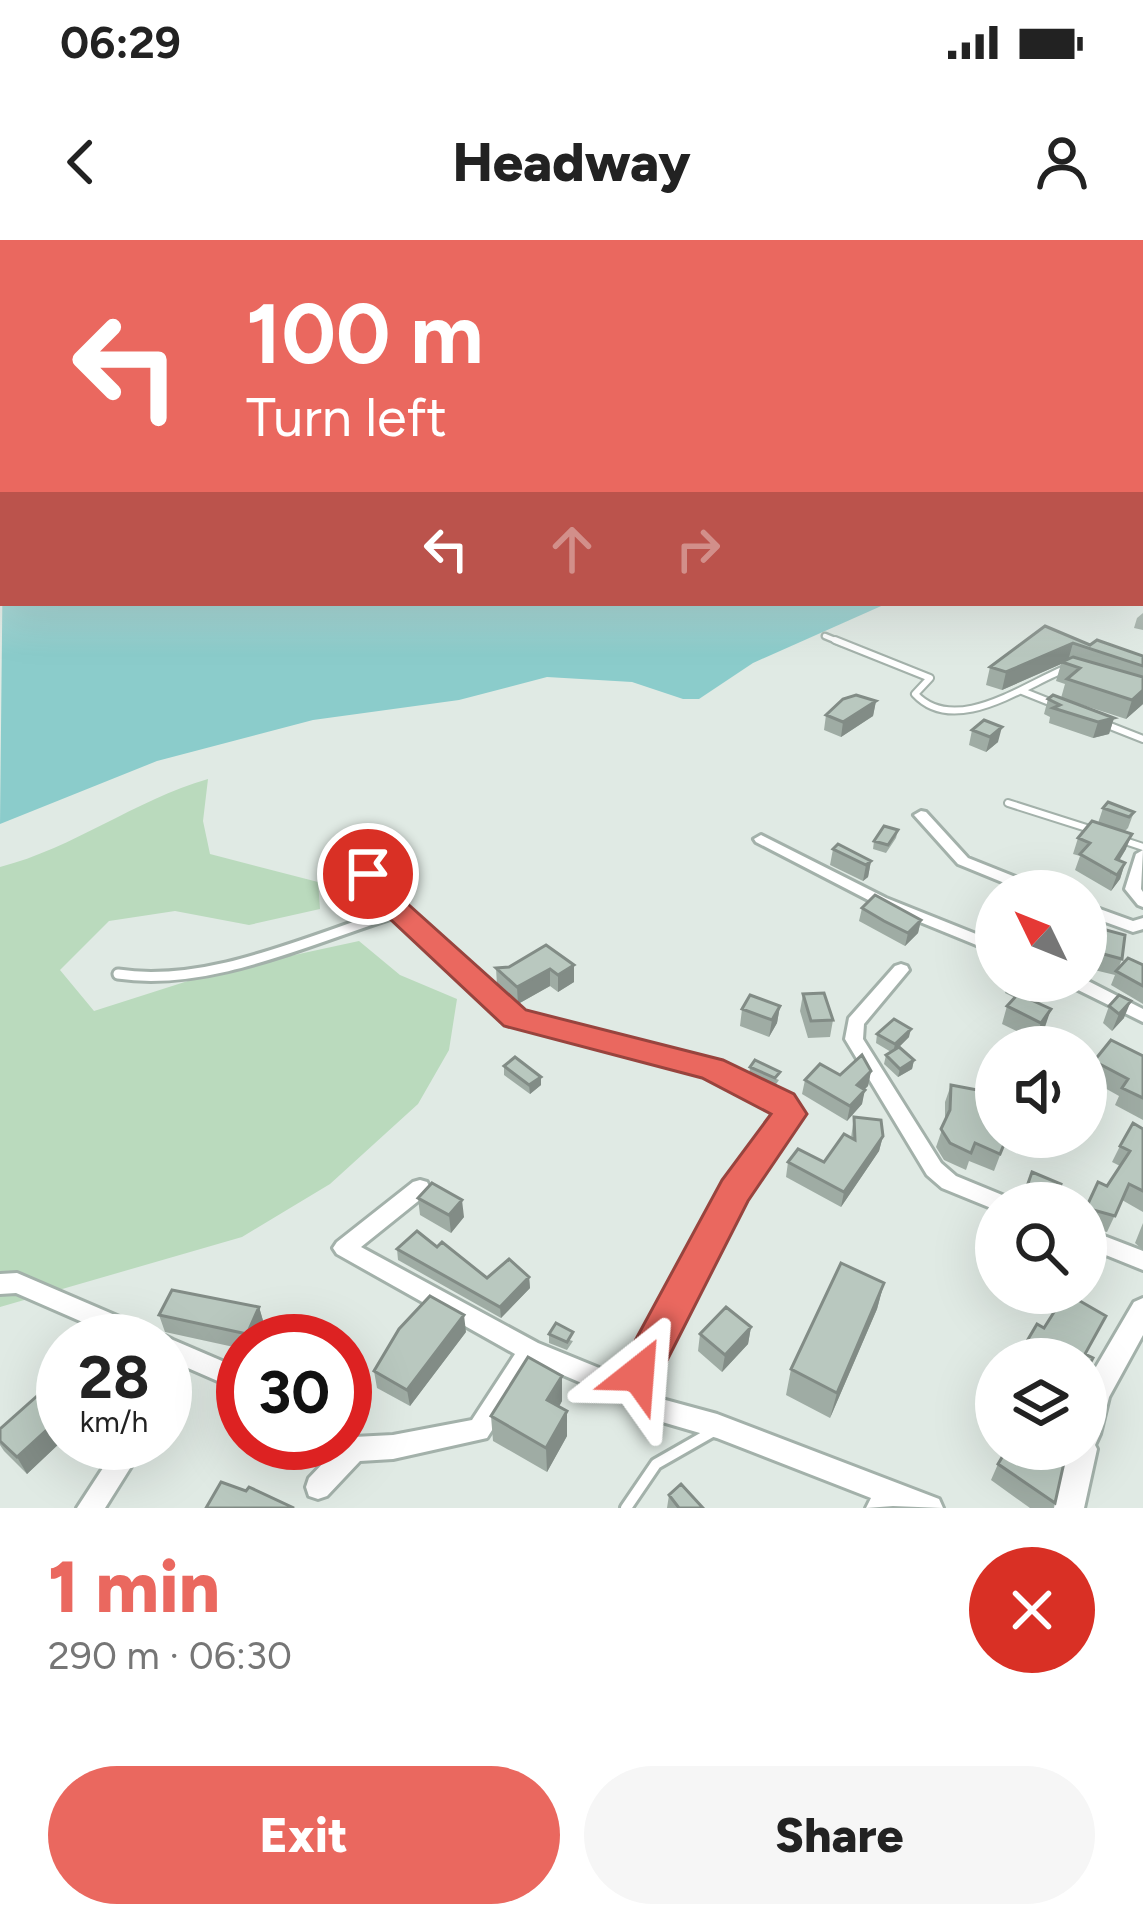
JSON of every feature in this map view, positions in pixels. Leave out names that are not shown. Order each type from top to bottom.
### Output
[{"type":"street","points":[[921,815],[954,856],[988,870]]},
{"type":"street","points":[[761,839],[881,901],[975,939]]},
{"type":"street","points":[[1143,850],[1132,889],[1143,902]]},
{"type":"street","points":[[368,874],[399,911],[515,1018],[711,1068],[782,1103],[790,1114],[735,1190],[641,1363],[634,1394]]},
{"type":"street","points":[[1107,917],[1133,927],[1143,923]]},
{"type":"street","points":[[901,970],[855,1022],[854,1039],[934,1169],[949,1183],[975,1193]]},
{"type":"street","points":[[1107,998],[1143,1016]]},
{"type":"street","points":[[420,1188],[344,1248],[530,1350],[634,1394],[652,1408],[717,1426],[883,1499],[930,1508]]},
{"type":"street","points":[[1107,1246],[1143,1261]]},
{"type":"street","points":[[0,1284],[17,1283],[89,1314]]},
{"type":"street","points":[[1107,1374],[1143,1310]]},
{"type":"street","points":[[318,1487],[354,1448],[393,1447],[479,1430],[530,1350]]},
{"type":"street","points":[[90,1508],[116,1470]]},
{"type":"street","points":[[1069,1508],[1077,1470]]},
{"type":"lane","points":[[825,636],[930,678],[915,694],[930,709],[956,711],[1022,692],[1060,669],[1080,669]]},
{"type":"lane","points":[[1022,692],[1062,707]]},
{"type":"lane","points":[[1103,723],[1143,739]]},
{"type":"lane","points":[[1008,803],[1098,832]]},
{"type":"lane","points":[[1120,839],[1143,850]]},
{"type":"lane","points":[[118,974],[156,980],[231,964],[399,911]]},
{"type":"lane","points":[[626,1508],[657,1463],[671,1454],[695,1450],[717,1426]]},
{"type":"green space","points":[[208,779],[203,821],[210,854],[318,882],[320,909],[249,925],[175,911],[109,921],[60,970],[94,1011],[216,972],[359,941],[400,975],[457,999],[449,1050],[418,1104],[330,1184],[242,1237],[0,1307],[0,867]]},
{"type":"water","points":[[2,606],[881,606],[753,663],[699,699],[683,699],[632,682],[547,677],[459,700],[313,720],[157,761],[0,824]]},
{"type":"building","points":[[1045,626],[1090,645],[1097,640],[1143,656],[1143,666],[1073,643],[1006,672],[990,667]]},
{"type":"building","points":[[1073,657],[1143,677],[1143,690],[1132,700],[1067,679],[1080,668],[1062,662]]},
{"type":"building","points":[[856,695],[876,701],[843,722],[826,715],[843,699]]},
{"type":"building","points":[[1053,695],[1114,718],[1098,722],[1053,708],[1060,705],[1048,699]]},
{"type":"building","points":[[984,720],[1002,727],[990,737],[972,730]]},
{"type":"building","points":[[1108,802],[1134,812],[1129,817],[1103,808]]},
{"type":"building","points":[[1092,821],[1132,834],[1116,859],[1125,863],[1117,875],[1080,854],[1090,843],[1078,838]]},
{"type":"building","points":[[884,826],[898,830],[888,845],[874,841]]},
{"type":"building","points":[[385,844],[410,860],[391,871],[372,850]]},
{"type":"building","points":[[838,844],[871,861],[866,865],[833,849]]},
{"type":"building","points":[[875,895],[921,920],[908,933],[884,921],[862,908]]},
{"type":"building","points":[[1107,930],[1125,935],[1122,959],[1107,955]]},
{"type":"building","points":[[546,945],[574,965],[558,975],[550,969],[517,987],[496,968],[509,967]]},
{"type":"building","points":[[1128,958],[1143,965],[1143,986],[1116,971]]},
{"type":"building","points":[[824,993],[833,1020],[811,1021],[803,994]]},
{"type":"building","points":[[750,995],[780,1006],[772,1020],[742,1009]]},
{"type":"building","points":[[1119,995],[1131,1001],[1119,1014],[1109,1006]]},
{"type":"building","points":[[1036,1002],[1051,1009],[1041,1023],[1007,1006]]},
{"type":"building","points":[[894,1019],[911,1029],[895,1044],[877,1034]]},
{"type":"building","points":[[1111,1040],[1143,1056],[1143,1098],[1122,1088],[1128,1079],[1107,1068]]},
{"type":"building","points":[[899,1047],[914,1060],[900,1069],[886,1055]]},
{"type":"building","points":[[862,1055],[871,1071],[857,1085],[865,1090],[850,1106],[805,1080],[820,1064],[840,1075]]},
{"type":"building","points":[[515,1057],[541,1077],[529,1085],[504,1066]]},
{"type":"building","points":[[755,1060],[780,1072],[775,1078],[750,1067]]},
{"type":"building","points":[[951,1085],[975,1090],[971,1153],[950,1143],[941,1129],[950,1110]]},
{"type":"building","points":[[854,1117],[881,1120],[883,1136],[844,1192],[788,1162],[798,1149],[824,1162],[844,1134],[855,1140]]},
{"type":"building","points":[[1133,1123],[1143,1129],[1143,1191],[1129,1184],[1115,1216],[1107,1214],[1107,1186],[1130,1151],[1120,1146]]},
{"type":"building","points":[[1032,1172],[1056,1182],[1028,1182]]},
{"type":"building","points":[[432,1183],[462,1200],[449,1215],[418,1198]]},
{"type":"building","points":[[417,1231],[437,1247],[442,1242],[487,1278],[509,1259],[529,1277],[500,1307],[397,1249]]},
{"type":"building","points":[[841,1263],[884,1283],[837,1393],[791,1369]]},
{"type":"building","points":[[172,1290],[259,1307],[256,1314],[216,1314],[216,1327],[192,1322],[192,1314],[160,1314]]},
{"type":"building","points":[[430,1296],[464,1315],[407,1390],[374,1371],[399,1329]]},
{"type":"building","points":[[726,1307],[751,1327],[725,1355],[700,1334]]},
{"type":"building","points":[[1053,1314],[1106,1316],[1094,1338],[1029,1338],[1037,1324],[1044,1328]]},
{"type":"building","points":[[556,1323],[573,1332],[567,1342],[549,1334]]},
{"type":"building","points":[[528,1357],[562,1376],[547,1400],[567,1411],[546,1448],[491,1416]]},
{"type":"building","points":[[36,1397],[36,1440],[17,1457],[0,1441],[0,1429]]},
{"type":"building","points":[[1007,1470],[1062,1470],[1055,1503]]},
{"type":"building","points":[[221,1482],[246,1491],[249,1487],[294,1508],[206,1508]]},
{"type":"building","points":[[681,1484],[703,1508],[679,1508],[669,1495]]},
{"type":"route","points":[[368,874],[453,964],[515,1018],[535,1027],[603,1039],[711,1068],[782,1103],[790,1114],[735,1190],[638,1374]]}]
